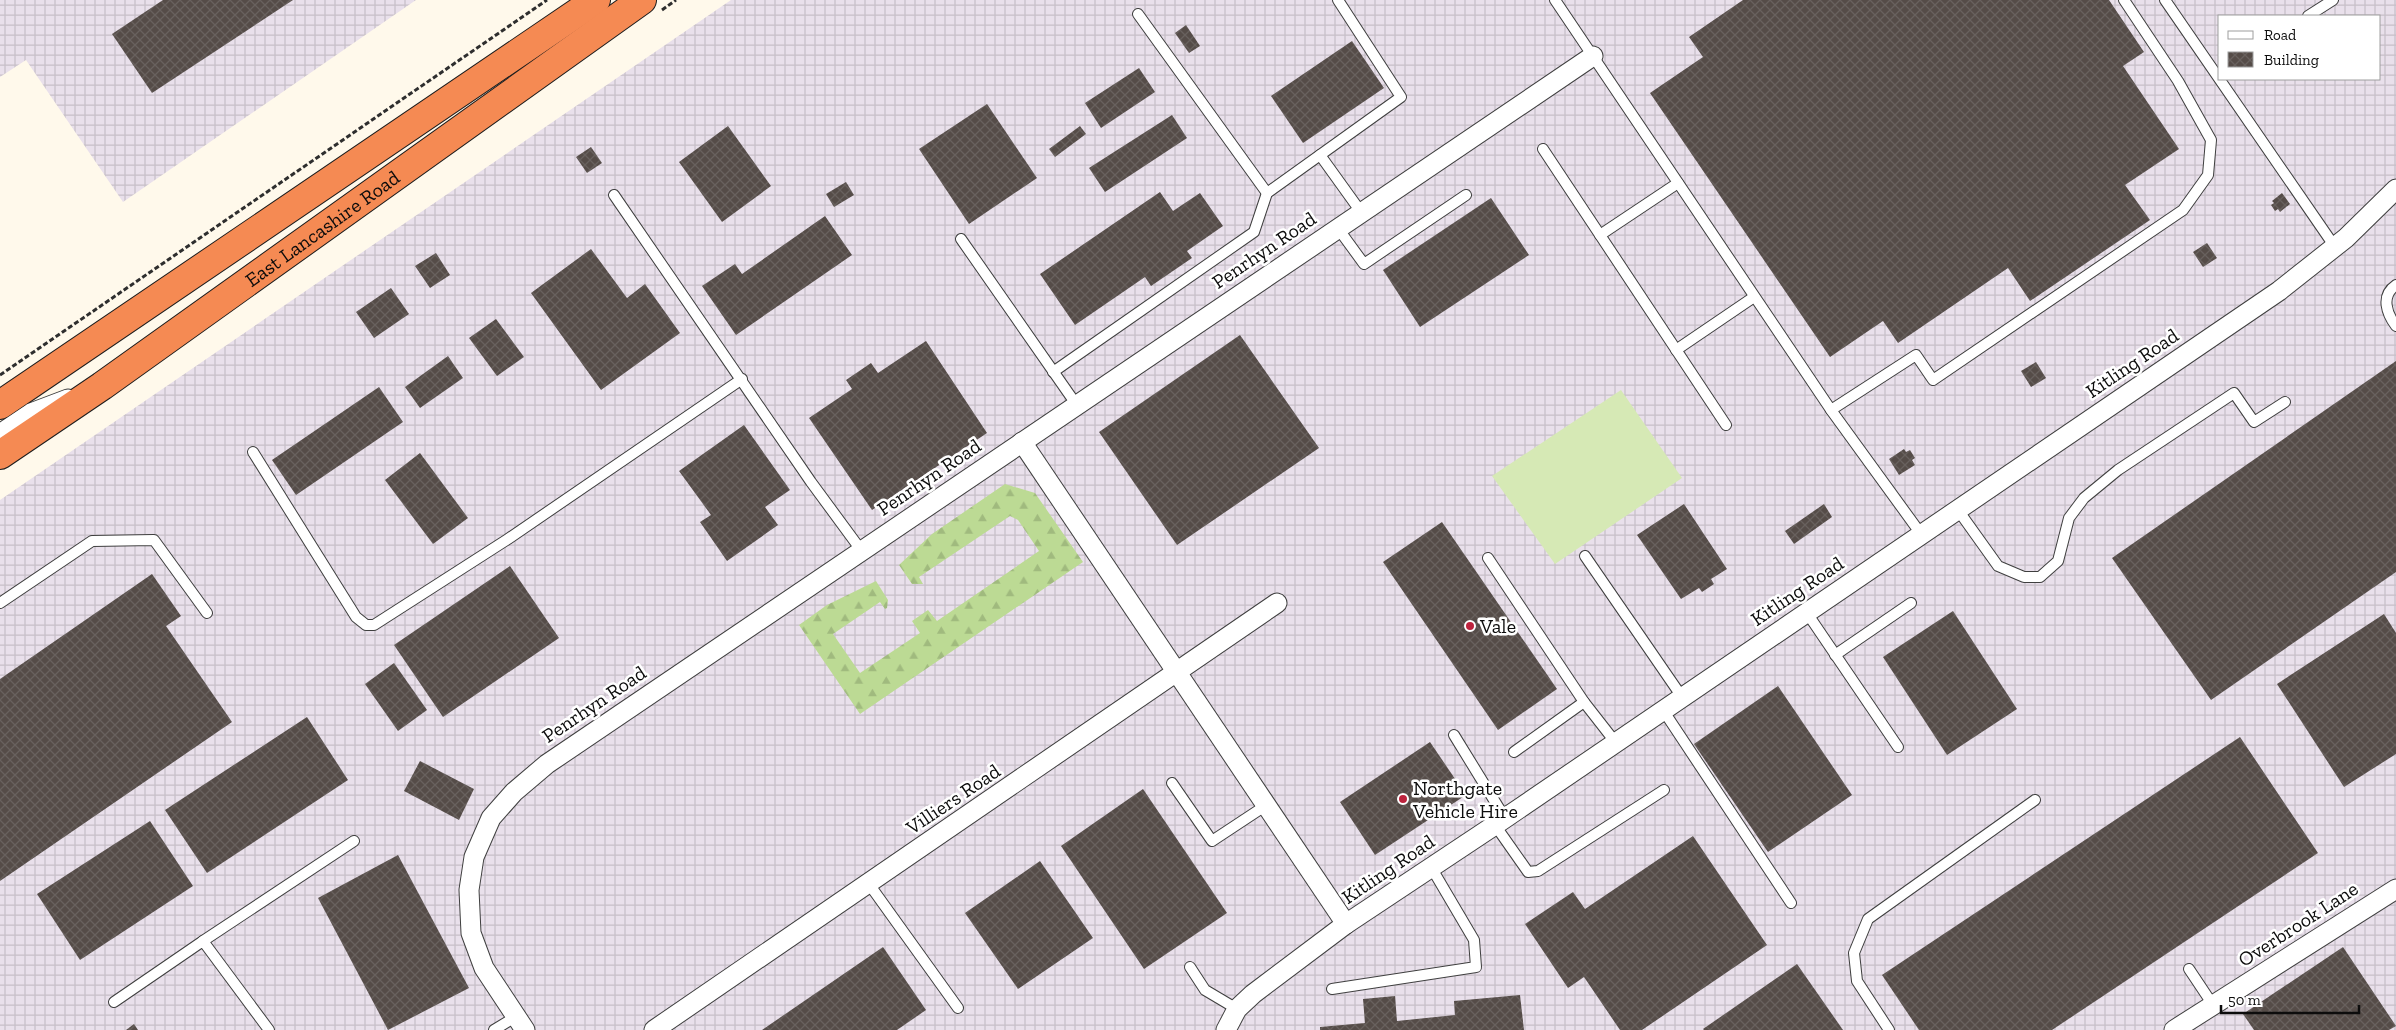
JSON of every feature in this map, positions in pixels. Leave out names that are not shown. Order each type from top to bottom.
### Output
[{"type":"highway","name":"East Lancashire Road","points":[[0,405],[596,0]]},
{"type":"highway","name":"East Lancashire Road","points":[[0,455],[102,386],[642,0]]},
{"type":"street","name":"Penrhyn Road","points":[[521,1023],[484,968],[471,933],[469,890],[474,857],[491,818],[514,792],[547,764],[1076,404],[1593,56]]},
{"type":"street","name":"Kitling Road","points":[[1226,1030],[1237,1009],[1253,994],[1346,924],[1616,743],[2279,291],[2335,247],[2396,189]]},
{"type":"street","points":[[0,434],[31,413],[102,386]]},
{"type":"street","points":[[1022,442],[1346,924]]},
{"type":"street","name":"Villiers Road","points":[[654,1030],[1277,603]]},
{"type":"street","name":"Overbrook Lane","points":[[2174,1030],[2396,888]]},
{"type":"lane","points":[[1053,372],[1254,232],[1267,193],[1401,97],[1338,0]]},
{"type":"lane","points":[[1555,0],[1831,410],[1921,534]]},
{"type":"lane","points":[[1831,410],[1916,355],[1933,380],[2183,210],[2208,175],[2211,140],[2178,81],[2124,0]]},
{"type":"lane","points":[[2165,0],[2218,75]]},
{"type":"lane","points":[[2310,15],[2333,0]]},
{"type":"lane","points":[[1138,14],[1267,193]]},
{"type":"lane","points":[[2222,80],[2335,247]]},
{"type":"lane","points":[[1543,149],[1726,425]]},
{"type":"lane","points":[[1320,155],[1361,212]]},
{"type":"lane","points":[[1600,235],[1678,182]]},
{"type":"lane","points":[[614,195],[742,379],[810,482],[861,550]]},
{"type":"lane","points":[[1337,228],[1364,264],[1466,195]]},
{"type":"lane","points":[[961,239],[1076,404]]},
{"type":"lane","points":[[2396,285],[2392,288],[2386,300],[2389,316],[2396,326]]},
{"type":"lane","points":[[1676,350],[1754,297]]},
{"type":"lane","points":[[253,452],[356,617],[366,625],[374,625],[508,539],[742,379]]},
{"type":"lane","points":[[1958,510],[1998,566],[2024,576],[2040,577],[2058,562],[2069,518],[2084,498],[2118,470],[2234,392],[2254,422],[2284,402]]},
{"type":"lane","points":[[0,603],[92,541],[154,540],[207,613]]},
{"type":"lane","points":[[1585,556],[1682,697]]},
{"type":"lane","points":[[1488,558],[1584,702],[1616,743]]},
{"type":"lane","points":[[1835,655],[1911,603]]},
{"type":"lane","points":[[1807,612],[1898,747]]},
{"type":"lane","points":[[1514,752],[1584,702]]},
{"type":"lane","points":[[1663,710],[1791,903]]},
{"type":"lane","points":[[1454,735],[1528,872],[1538,871],[1664,790]]},
{"type":"lane","points":[[1172,783],[1212,841],[1265,806]]},
{"type":"lane","points":[[1889,1030],[1857,981],[1854,953],[1868,919],[2035,800]]},
{"type":"lane","points":[[114,1002],[354,841]]},
{"type":"lane","points":[[1332,989],[1476,966],[1474,940],[1431,867]]},
{"type":"lane","points":[[869,884],[958,1008]]},
{"type":"lane","points":[[203,941],[269,1030]]},
{"type":"lane","points":[[1190,967],[1205,990],[1237,1009]]},
{"type":"lane","points":[[2189,969],[2213,1005]]},
{"type":"lane","points":[[494,1030],[521,1023]]},
{"type":"path","points":[[0,375],[547,0]]},
{"type":"shaded area","points":[[0,0],[416,0],[123,202],[26,60],[0,77]]},
{"type":"shaded area","points":[[731,0],[2396,0],[2396,1030],[0,1030],[0,500]]},
{"type":"green space","points":[[1621,390],[1682,478],[1555,564],[1492,476]]},
{"type":"green space","points":[[1005,484],[1035,493],[1083,562],[860,714],[799,625],[827,605],[876,581],[888,600],[887,608],[885,609],[880,602],[833,634],[860,673],[920,633],[912,621],[928,610],[937,621],[1039,551],[1018,520],[1010,516],[919,577],[923,584],[912,584],[899,565],[932,534]]},
{"type":"building","points":[[163,0],[293,0],[152,93],[112,34]]},
{"type":"building","points":[[1743,0],[2109,0],[2144,52],[2123,66],[2179,149],[2125,185],[2150,220],[2030,301],[2008,268],[1898,343],[1883,321],[1830,357],[1650,93],[1703,57],[1689,37]]},
{"type":"building","points":[[1186,25],[1200,46],[1189,53],[1175,33]]},
{"type":"building","points":[[1352,41],[1384,88],[1303,143],[1271,96]]},
{"type":"building","points":[[1139,68],[1155,92],[1101,128],[1085,103]]},
{"type":"building","points":[[987,104],[1037,178],[969,224],[919,149]]},
{"type":"building","points":[[1172,115],[1187,138],[1105,192],[1089,168]]},
{"type":"building","points":[[728,126],[771,186],[722,222],[679,162]]},
{"type":"building","points":[[1080,126],[1086,134],[1055,157],[1049,149]]},
{"type":"building","points":[[591,147],[602,163],[587,173],[576,157]]},
{"type":"building","points":[[846,182],[854,195],[834,207],[826,194]]},
{"type":"building","points":[[1160,192],[1173,211],[1200,193],[1223,226],[1187,251],[1192,258],[1151,286],[1145,277],[1075,325],[1040,274]]},
{"type":"building","points":[[2282,193],[2290,204],[2280,212],[2278,209],[2275,211],[2271,205],[2274,203],[2272,201]]},
{"type":"building","points":[[1491,198],[1529,255],[1420,327],[1383,270]]},
{"type":"building","points":[[825,216],[852,255],[736,335],[702,286],[735,264],[742,274]]},
{"type":"building","points":[[2207,243],[2217,258],[2203,267],[2193,252]]},
{"type":"building","points":[[591,249],[627,298],[645,284],[680,333],[601,390],[531,293]]},
{"type":"building","points":[[436,253],[450,275],[430,288],[415,266]]},
{"type":"building","points":[[391,288],[409,314],[374,338],[356,312]]},
{"type":"building","points":[[496,319],[524,357],[497,376],[469,338]]},
{"type":"building","points":[[1240,335],[1319,448],[1177,545],[1099,432]]},
{"type":"building","points":[[926,341],[987,433],[872,510],[809,418],[852,389],[846,380],[871,363],[878,373]]},
{"type":"building","points":[[448,356],[463,378],[420,408],[405,387]]},
{"type":"building","points":[[2396,361],[2396,572],[2211,700],[2112,558]]},
{"type":"building","points":[[2036,362],[2046,378],[2031,387],[2021,371]]},
{"type":"building","points":[[379,387],[403,422],[296,495],[272,460]]},
{"type":"building","points":[[744,425],[790,490],[765,507],[778,525],[727,561],[700,522],[711,515],[679,471]]},
{"type":"building","points":[[1904,449],[1906,452],[1910,450],[1915,458],[1912,460],[1915,465],[1899,475],[1889,459]]},
{"type":"building","points":[[420,453],[468,518],[433,544],[385,480]]},
{"type":"building","points":[[1684,504],[1727,569],[1711,579],[1714,584],[1702,592],[1699,588],[1681,599],[1637,535]]},
{"type":"building","points":[[1824,504],[1832,517],[1794,544],[1785,531]]},
{"type":"building","name":"Vale","points":[[1442,522],[1557,689],[1498,730],[1383,562]]},
{"type":"building","points":[[510,566],[559,638],[443,717],[394,645]]},
{"type":"building","points":[[152,574],[181,616],[166,626],[232,722],[0,881],[0,679]]},
{"type":"building","points":[[1953,611],[2017,709],[1947,755],[1883,657]]},
{"type":"building","points":[[2384,614],[2396,633],[2396,754],[2344,787],[2277,684]]},
{"type":"building","points":[[394,663],[427,710],[398,731],[365,684]]},
{"type":"building","points":[[1778,686],[1852,795],[1768,852],[1694,744]]},
{"type":"building","points":[[307,717],[348,780],[207,873],[165,810]]},
{"type":"building","points":[[2240,737],[2318,853],[2052,1030],[1919,1030],[1882,975]]},
{"type":"building","name":"Northgate Vehicle Hire","points":[[1430,742],[1466,795],[1375,855],[1340,802]]},
{"type":"building","points":[[420,761],[474,789],[459,820],[404,791]]},
{"type":"building","points":[[1143,789],[1227,913],[1144,969],[1061,846]]},
{"type":"building","points":[[150,821],[193,886],[80,960],[37,894]]},
{"type":"building","points":[[1693,836],[1767,945],[1642,1030],[1620,1030],[1584,977],[1568,988],[1525,924],[1573,892],[1585,909]]},
{"type":"building","points":[[398,855],[469,988],[388,1030],[318,898]]},
{"type":"building","points":[[1040,861],[1093,938],[1018,989],[965,913]]},
{"type":"building","points":[[883,947],[926,1010],[897,1030],[762,1030]]},
{"type":"building","points":[[2343,947],[2396,1026],[2389,1030],[2254,1030],[2243,1014]]},
{"type":"building","points":[[1797,964],[1843,1030],[1703,1029]]},
{"type":"building","points":[[1520,995],[1524,1030],[1320,1030],[1320,1027],[1365,1023],[1363,999],[1395,996],[1397,1021],[1455,1015],[1454,1001]]},
{"type":"building","points":[[134,1024],[138,1030],[126,1030]]},
{"type":"place","name":"Vale","points":[[1470,626]]},
{"type":"place","name":"Northgate Vehicle Hire","points":[[1403,799]]}]
